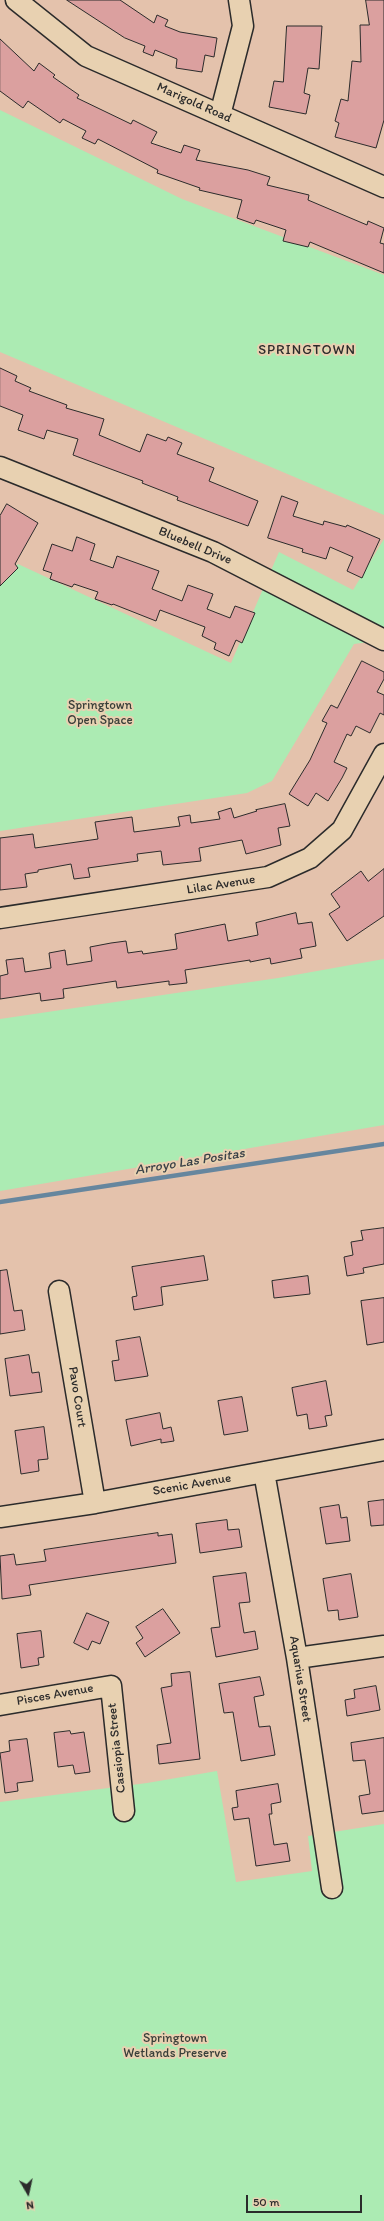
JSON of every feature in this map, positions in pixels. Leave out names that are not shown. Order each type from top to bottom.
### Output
[{"type":"street","name":"Marigold Road","points":[[16,0],[86,56],[384,187]]},
{"type":"street","points":[[220,115],[243,26],[239,0]]},
{"type":"street","name":"Bluebell Drive","points":[[0,467],[212,552],[384,640]]},
{"type":"street","name":"Lilac Avenue","points":[[0,918],[268,878],[310,858],[342,830],[384,754]]},
{"type":"street","name":"Pavo Court","points":[[60,1291],[95,1502]]},
{"type":"street","name":"Scenic Avenue","points":[[0,1517],[95,1502],[384,1450]]},
{"type":"street","name":"Aquarius Street","points":[[264,1472],[297,1658],[332,1888]]},
{"type":"street","points":[[297,1658],[384,1646]]},
{"type":"street","name":"Pisces Avenue","points":[[0,1705],[111,1686]]},
{"type":"street","name":"Cassiopia Street","points":[[111,1686],[124,1811]]},
{"type":"green space","points":[[0,110],[182,199],[384,275],[384,515],[0,352]]},
{"type":"green space","name":"Springtown Open Space","points":[[384,539],[384,640],[354,644],[272,781],[247,793],[0,831],[0,582],[18,564],[231,663],[279,552],[353,590]]},
{"type":"green space","points":[[384,959],[384,1125],[0,1191],[0,1019],[278,978]]},
{"type":"green space","name":"Springtown Wetlands Preserve","points":[[217,1771],[236,1882],[312,1871],[308,1836],[384,1824],[384,2221],[0,2221],[0,1802],[147,1783]]},
{"type":"building","points":[[67,0],[120,0],[154,23],[157,15],[168,20],[165,26],[180,32],[217,38],[214,57],[205,55],[202,72],[176,68],[177,59],[155,50],[153,56],[143,52],[145,46],[125,38]]},
{"type":"building","points":[[366,0],[384,0],[384,120],[376,148],[335,137],[339,123],[335,121],[341,99],[348,101],[352,61],[361,62],[360,25],[369,25]]},
{"type":"building","points":[[287,26],[322,26],[319,69],[308,68],[304,93],[310,95],[306,114],[269,107],[274,81],[283,82]]},
{"type":"building","points":[[0,39],[34,71],[39,63],[55,75],[53,77],[79,95],[77,98],[131,124],[133,120],[157,132],[151,143],[181,153],[184,145],[200,150],[196,160],[248,170],[270,177],[267,185],[309,195],[308,200],[367,225],[368,221],[384,228],[380,243],[384,244],[384,273],[310,242],[308,247],[283,241],[286,230],[256,220],[254,224],[237,218],[242,200],[199,190],[200,188],[157,173],[158,170],[98,139],[95,144],[82,138],[86,131],[63,119],[60,123],[28,101],[23,108],[0,91]]},
{"type":"building","points":[[0,368],[17,376],[15,381],[31,388],[29,391],[67,405],[66,408],[104,419],[99,435],[140,452],[147,434],[166,441],[168,437],[182,443],[177,454],[214,468],[209,481],[258,501],[248,526],[177,500],[178,497],[142,483],[143,481],[73,455],[78,439],[47,430],[44,439],[18,430],[23,415],[0,406]]},
{"type":"building","points":[[282,496],[298,502],[293,516],[323,525],[324,521],[346,527],[347,525],[380,539],[362,578],[347,571],[353,557],[330,547],[326,559],[302,552],[303,549],[268,538]]},
{"type":"building","points":[[7,504],[38,523],[15,564],[18,568],[0,586],[0,516]]},
{"type":"building","points":[[77,537],[95,544],[90,560],[113,568],[117,556],[159,571],[152,589],[182,601],[188,585],[213,594],[207,609],[230,618],[235,606],[255,613],[242,643],[236,640],[229,656],[214,649],[216,643],[202,636],[205,627],[160,610],[156,621],[113,604],[112,605],[95,599],[98,592],[74,584],[72,587],[50,579],[52,573],[43,570],[52,544],[72,551]]},
{"type":"building","points":[[362,661],[384,672],[384,679],[377,692],[384,695],[384,715],[380,713],[370,733],[356,726],[351,736],[347,734],[334,762],[347,768],[342,778],[328,801],[316,793],[308,806],[289,794],[310,760],[327,723],[322,721],[331,705],[337,708]]},
{"type":"building","points":[[285,804],[290,826],[278,828],[281,845],[246,854],[242,840],[199,848],[201,861],[163,865],[161,851],[137,854],[138,861],[88,868],[90,877],[74,879],[71,864],[25,874],[27,887],[0,890],[0,838],[33,834],[35,848],[98,839],[95,822],[132,817],[134,832],[180,826],[178,817],[190,815],[191,823],[220,819],[218,812],[231,808],[234,818],[257,811],[256,810]]},
{"type":"building","points":[[384,869],[384,916],[347,941],[329,914],[340,907],[331,894],[361,871],[368,881]]},
{"type":"building","points":[[296,913],[298,924],[312,922],[316,946],[300,949],[302,958],[271,964],[270,958],[250,962],[250,960],[185,970],[187,983],[169,985],[169,981],[117,988],[116,981],[63,989],[64,998],[41,1001],[40,993],[0,999],[0,976],[8,974],[6,960],[23,958],[25,972],[51,968],[49,953],[65,950],[67,965],[92,961],[90,947],[111,943],[126,941],[128,953],[142,951],[143,954],[177,949],[175,934],[225,924],[228,941],[258,935],[256,923]]},
{"type":"building","points":[[384,1228],[384,1264],[363,1268],[364,1273],[347,1276],[344,1257],[353,1255],[351,1242],[363,1240],[361,1231]]},
{"type":"building","points":[[204,1256],[208,1280],[161,1287],[163,1305],[134,1310],[132,1297],[137,1296],[132,1267]]},
{"type":"building","points":[[7,1270],[14,1311],[22,1310],[25,1330],[0,1334],[0,1271]]},
{"type":"building","points":[[308,1276],[310,1294],[274,1298],[272,1281]]},
{"type":"building","points":[[384,1298],[384,1342],[367,1345],[361,1301]]},
{"type":"building","points":[[140,1337],[148,1376],[115,1381],[112,1361],[119,1360],[116,1341]]},
{"type":"building","points":[[29,1355],[32,1373],[39,1372],[42,1392],[10,1396],[5,1359]]},
{"type":"building","points":[[326,1381],[332,1415],[325,1416],[327,1426],[309,1429],[307,1414],[297,1416],[292,1388]]},
{"type":"building","points":[[242,1397],[248,1431],[224,1435],[218,1401]]},
{"type":"building","points":[[160,1413],[163,1429],[171,1427],[174,1441],[161,1443],[161,1439],[131,1446],[126,1420]]},
{"type":"building","points":[[44,1427],[48,1459],[38,1460],[39,1471],[21,1474],[15,1431]]},
{"type":"building","points":[[384,1500],[384,1525],[371,1526],[368,1502]]},
{"type":"building","points":[[339,1505],[341,1518],[347,1517],[350,1541],[326,1544],[320,1508]]},
{"type":"building","points":[[227,1520],[228,1530],[239,1529],[242,1547],[200,1553],[196,1524]]},
{"type":"building","points":[[158,1533],[158,1536],[172,1534],[176,1563],[29,1585],[31,1595],[2,1599],[0,1556],[14,1554],[16,1565],[46,1561],[44,1550]]},
{"type":"building","points":[[246,1573],[250,1602],[239,1603],[244,1633],[255,1631],[258,1649],[216,1657],[211,1628],[220,1627],[213,1577]]},
{"type":"building","points":[[351,1574],[358,1617],[339,1620],[338,1610],[328,1611],[323,1579]]},
{"type":"building","points":[[163,1609],[180,1633],[145,1657],[136,1643],[143,1638],[136,1627]]},
{"type":"building","points":[[87,1613],[109,1622],[100,1644],[92,1641],[88,1650],[74,1643]]},
{"type":"building","points":[[41,1631],[44,1657],[38,1658],[39,1665],[21,1668],[17,1634]]},
{"type":"building","points":[[190,1672],[200,1759],[159,1764],[157,1745],[171,1743],[161,1688],[172,1686],[171,1674]]},
{"type":"building","points":[[260,1677],[264,1695],[254,1697],[259,1727],[270,1726],[275,1755],[241,1761],[233,1712],[224,1713],[219,1684]]},
{"type":"building","points":[[376,1686],[380,1710],[347,1716],[345,1700],[355,1698],[354,1690]]},
{"type":"building","points":[[70,1731],[71,1734],[84,1732],[90,1772],[75,1774],[73,1765],[58,1767],[54,1733]]},
{"type":"building","points":[[384,1738],[384,1811],[362,1814],[359,1796],[370,1794],[365,1760],[353,1761],[351,1743]]},
{"type":"building","points":[[27,1739],[33,1781],[17,1783],[18,1791],[5,1793],[0,1753],[10,1751],[9,1741]]},
{"type":"building","points":[[278,1784],[281,1802],[271,1804],[272,1814],[269,1814],[274,1845],[287,1843],[290,1861],[256,1866],[249,1818],[234,1820],[232,1808],[238,1807],[236,1791]]},
{"type":"waterway","name":"Arroyo Las Positas","points":[[0,1202],[384,1144]]},
{"type":"district","name":"SPRINGTOWN","points":[[307,350]]}]
